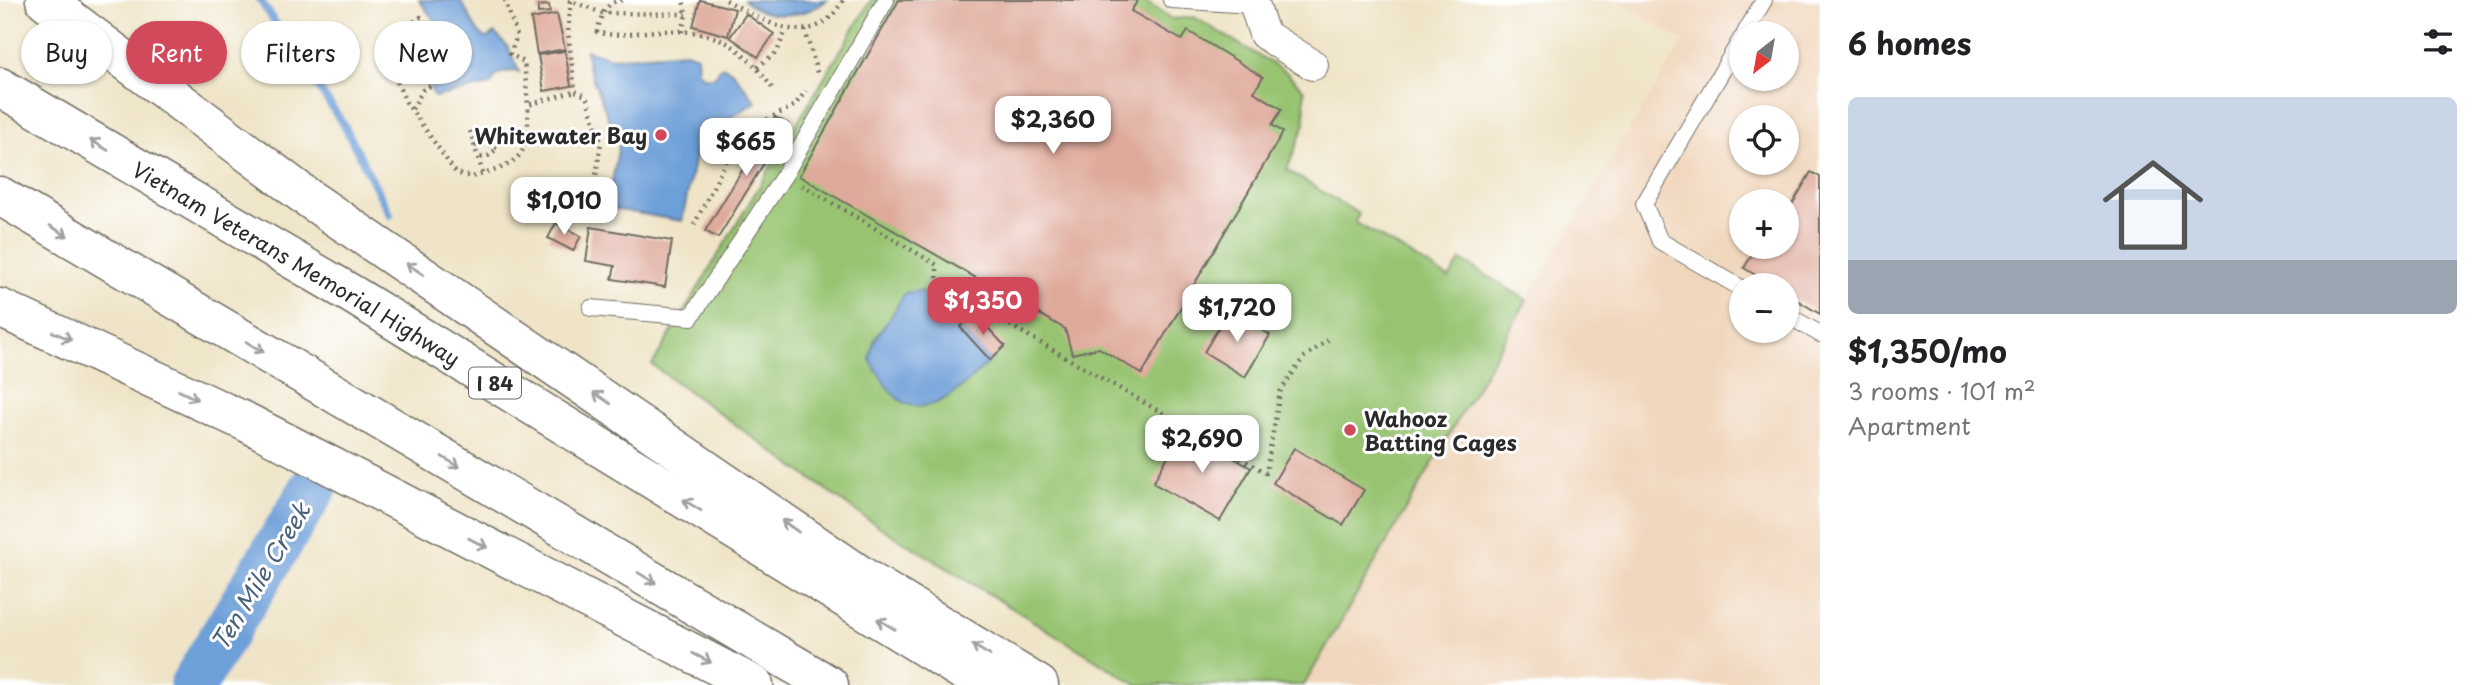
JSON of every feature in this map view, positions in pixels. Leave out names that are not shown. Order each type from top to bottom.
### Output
[{"type":"highway","points":[[45,0],[308,198],[869,581],[1039,685]]},
{"type":"highway","name":"Vietnam Veterans Memorial Highway","points":[[0,87],[353,295],[986,685]]},
{"type":"highway","points":[[0,196],[829,685]]},
{"type":"highway","points":[[0,308],[244,421],[754,685]]},
{"type":"street","points":[[1253,2],[1264,34],[1313,65]]},
{"type":"lane","points":[[591,308],[691,317],[785,174],[886,0]]},
{"type":"lane","points":[[1171,0],[1253,2]]},
{"type":"lane","points":[[1752,21],[1764,0]]},
{"type":"lane","points":[[1729,59],[1644,204],[1660,241],[1729,281]]},
{"type":"lane","points":[[1799,322],[1820,334]]},
{"type":"path","points":[[399,84],[412,110],[456,173],[472,177],[507,167],[521,155],[528,138],[528,105],[524,62],[510,54],[517,36],[505,0]]},
{"type":"path","points":[[622,0],[616,1],[602,13],[597,32],[610,36],[701,33],[736,46],[757,67],[775,92]]},
{"type":"path","points":[[682,32],[686,14],[683,0]]},
{"type":"path","points":[[726,0],[786,30],[805,30],[829,20],[843,0]]},
{"type":"path","points":[[575,91],[568,31],[570,1],[602,13],[686,14]]},
{"type":"path","points":[[757,67],[777,52],[786,30]]},
{"type":"path","points":[[694,225],[741,132],[794,106],[818,77],[805,30]]},
{"type":"path","points":[[412,110],[422,90],[430,86]]},
{"type":"path","points":[[528,105],[575,91],[586,96],[601,142],[592,203]]},
{"type":"path","points":[[470,131],[483,174]]},
{"type":"path","points":[[475,146],[485,144],[498,148],[488,156],[478,158]]},
{"type":"path","points":[[795,180],[937,265],[937,283],[1266,473],[1280,392],[1303,358],[1331,338]]},
{"type":"shaded area","points":[[1616,0],[1820,0],[1820,685],[1304,685],[1527,300],[1683,41]]},
{"type":"green space","points":[[871,0],[1142,0],[1173,19],[1194,17],[1286,72],[1304,90],[1305,123],[1287,170],[1359,214],[1355,222],[1449,278],[1461,260],[1527,300],[1304,685],[1137,685],[867,519],[652,365]]},
{"type":"water","points":[[419,0],[460,0],[472,21],[435,21]]},
{"type":"water","points":[[744,0],[827,0],[808,11],[785,15],[763,11]]},
{"type":"water","points":[[472,22],[483,36],[488,38],[495,33],[508,47],[519,72],[502,73],[495,77],[491,85],[434,97],[428,84],[472,84]]},
{"type":"water","name":"Whitewater Bay","points":[[586,50],[611,58],[686,52],[697,56],[698,71],[703,77],[715,77],[722,66],[733,72],[756,102],[708,132],[697,146],[682,221],[607,208],[619,145],[588,67]]},
{"type":"water","points":[[919,291],[927,294],[991,360],[947,398],[921,406],[908,404],[895,396],[870,360],[876,338],[905,293]]},
{"type":"building","points":[[700,0],[735,9],[728,36],[693,26]]},
{"type":"building","points":[[899,0],[1138,0],[1131,11],[1182,40],[1188,31],[1263,77],[1254,92],[1282,109],[1272,125],[1283,132],[1142,374],[1099,348],[1072,354],[1065,329],[799,176]]},
{"type":"building","points":[[549,5],[550,12],[538,13],[538,6]]},
{"type":"building","points":[[557,14],[565,49],[537,54],[531,19]]},
{"type":"building","points":[[746,14],[774,34],[758,57],[730,37]]},
{"type":"building","points":[[565,51],[571,86],[544,91],[538,55]]},
{"type":"building","points":[[775,117],[788,124],[718,238],[705,231]]},
{"type":"building","points":[[1811,172],[1820,177],[1820,314],[1799,301],[1799,273],[1752,273],[1744,268],[1750,259],[1799,259],[1799,192]]},
{"type":"building","points":[[558,195],[586,202],[581,220],[553,213]]},
{"type":"building","points":[[556,223],[581,236],[573,251],[548,238]]},
{"type":"building","points":[[591,227],[672,241],[665,287],[612,279],[615,266],[586,261]]},
{"type":"building","points":[[1229,310],[1270,335],[1245,377],[1204,352]]},
{"type":"building","points":[[975,314],[1005,346],[990,360],[960,327]]},
{"type":"building","points":[[1183,429],[1251,468],[1220,521],[1153,483]]},
{"type":"building","points":[[1294,448],[1364,490],[1343,525],[1273,483]]},
{"type":"waterway","name":"Ten Mile Creek","points":[[260,0],[345,127],[390,215]]},
{"type":"waterway","name":"Ten Mile Creek","points":[[193,685],[326,467]]},
{"type":"place","name":"Whitewater Bay","points":[[661,135]]},
{"type":"place","name":"Wahooz Batting Cages","points":[[1350,430]]}]
